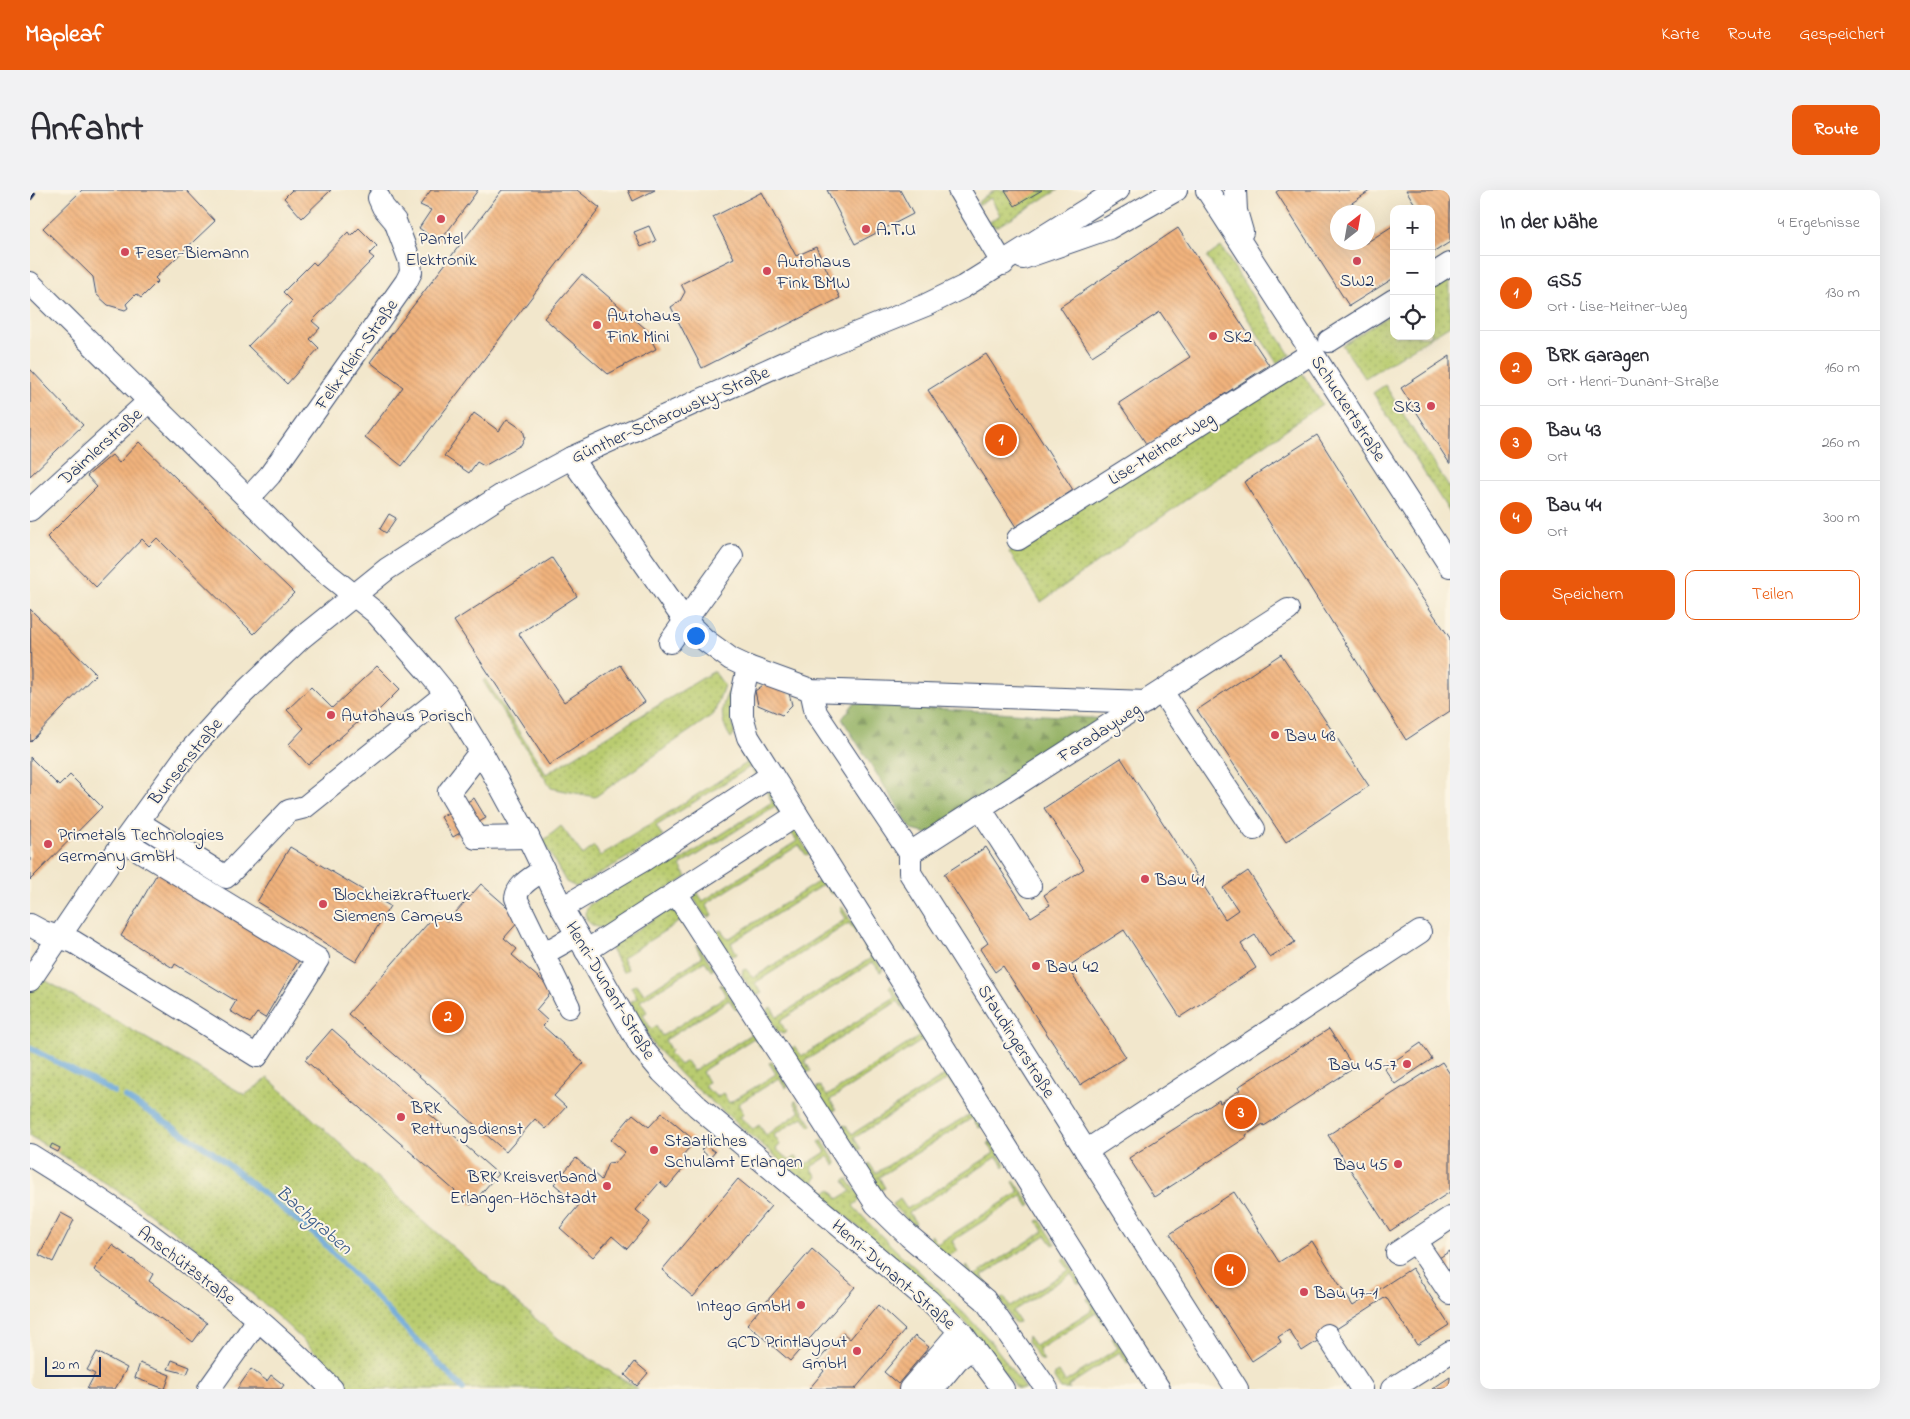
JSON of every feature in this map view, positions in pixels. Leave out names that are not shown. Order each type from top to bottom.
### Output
[{"type":"street","points":[[959,190],[1003,264]]},
{"type":"street","name":"Günther-Scharowsky-Straße","points":[[1003,264],[1028,244],[1118,190]]},
{"type":"street","name":"Günther-Scharowsky-Straße","points":[[354,594],[411,552],[466,517],[571,458],[788,361],[926,305],[1003,264],[1109,228],[1176,190]]},
{"type":"street","name":"Schuckertstraße","points":[[1207,190],[1450,566]]},
{"type":"street","name":"Schuckertstraße","points":[[1235,190],[1236,210],[1247,250]]},
{"type":"street","name":"Felix-Klein-Straße","points":[[248,499],[270,475],[406,282],[411,272],[410,261],[395,220],[379,198]]},
{"type":"street","points":[[1435,273],[1450,264]]},
{"type":"street","points":[[30,284],[148,402],[310,559],[354,594]]},
{"type":"street","points":[[1329,341],[1390,303]]},
{"type":"street","name":"Lise-Meitner-Weg","points":[[1018,539],[1304,358]]},
{"type":"street","name":"Daimlerstraße","points":[[30,510],[148,402]]},
{"type":"street","points":[[571,458],[685,621],[705,640],[748,667],[811,690],[1154,697],[1254,829]]},
{"type":"street","points":[[670,642],[732,556]]},
{"type":"street","name":"Henri-Dunant-Straße","points":[[354,594],[386,625],[446,694],[481,751],[528,837],[562,908],[641,1047],[662,1072],[697,1106],[929,1301],[967,1339],[1004,1389]]},
{"type":"street","name":"Bunsenstraße","points":[[30,980],[58,936],[187,754],[232,704],[300,639],[354,594]]},
{"type":"street","name":"Faradayweg","points":[[910,853],[1288,610]]},
{"type":"street","points":[[748,667],[742,695],[742,716],[748,737],[1159,1389]]},
{"type":"street","name":"Staudingerstraße","points":[[811,690],[816,713],[910,853],[910,873],[1237,1389]]},
{"type":"street","points":[[138,822],[226,877],[289,811],[305,806],[446,694]]},
{"type":"street","points":[[481,751],[449,792],[476,838],[528,837]]},
{"type":"street","points":[[562,908],[642,861],[772,775]]},
{"type":"street","points":[[980,808],[1030,886]]},
{"type":"street","points":[[543,954],[582,943],[676,893],[797,815]]},
{"type":"street","points":[[30,925],[80,946],[256,1056],[318,959],[124,841]]},
{"type":"street","points":[[543,870],[517,890],[516,898],[569,1007]]},
{"type":"street","points":[[676,893],[876,1204],[916,1242],[985,1300],[1047,1389]]},
{"type":"street","points":[[1086,1152],[1420,932]]},
{"type":"street","name":"Anschützstraße","points":[[30,1155],[69,1179],[170,1250],[258,1320],[307,1363],[332,1389]]},
{"type":"street","points":[[1397,1253],[1450,1218]]},
{"type":"street","points":[[1415,1240],[1450,1293]]},
{"type":"street","points":[[209,1389],[258,1320]]},
{"type":"street","points":[[1327,1335],[1362,1389]]},
{"type":"street","points":[[910,1389],[967,1339]]},
{"type":"street","points":[[933,1389],[957,1360],[967,1339]]},
{"type":"street","points":[[1392,1389],[1450,1352]]},
{"type":"green space","points":[[995,190],[1058,190],[998,226],[992,226],[988,223],[1000,215],[991,198],[978,205],[979,201]]},
{"type":"green space","points":[[1221,247],[1290,355],[1277,363],[1207,257]]},
{"type":"green space","points":[[1450,275],[1450,325],[1435,334],[1435,295],[1435,285]]},
{"type":"green space","points":[[1390,315],[1390,340],[1426,340],[1365,378],[1342,345]]},
{"type":"green space","points":[[1299,368],[1322,404],[1041,602],[1009,552]]},
{"type":"green space","points":[[1385,385],[1450,489],[1450,513],[1373,393]]},
{"type":"green space","points":[[714,671],[724,685],[714,714],[595,797],[551,788],[483,681],[485,679],[546,774]]},
{"type":"green space","points":[[731,688],[734,689],[731,711],[735,733],[731,738],[727,732],[722,713],[724,701]]},
{"type":"green space","points":[[854,703],[1107,719],[929,834],[912,830],[842,719]]},
{"type":"green space","points":[[746,751],[758,767],[757,777],[750,767],[656,826],[663,837],[576,887],[566,882],[543,841],[561,826],[583,855],[594,846],[600,856],[747,763],[741,753]]},
{"type":"green space","points":[[768,790],[785,810],[781,816],[775,806],[680,866],[687,877],[605,928],[589,923],[585,913],[589,905],[671,852],[678,862],[772,802],[766,791]]},
{"type":"green space","points":[[795,829],[809,854],[806,855],[799,845],[706,904],[712,915],[709,917],[704,915],[693,897],[696,890],[703,901],[797,841],[790,831]]},
{"type":"green space","points":[[820,868],[833,893],[831,894],[824,884],[731,943],[737,954],[734,956],[728,954],[717,936],[718,931],[721,930],[728,939],[821,880],[815,870]]},
{"type":"green space","points":[[842,907],[858,932],[856,933],[849,923],[755,983],[762,993],[756,995],[753,993],[742,975],[743,970],[746,969],[753,978],[846,919],[840,909]]},
{"type":"green space","points":[[668,910],[676,911],[689,930],[687,931],[680,921],[622,958],[628,969],[623,972],[610,947]]},
{"type":"green space","points":[[698,945],[714,969],[711,971],[705,961],[640,1001],[647,1012],[643,1015],[651,1029],[656,1026],[662,1036],[726,996],[720,985],[722,984],[738,1008],[736,1010],[729,1000],[665,1040],[671,1051],[669,1053],[680,1065],[686,1061],[693,1071],[751,1034],[745,1024],[747,1022],[763,1047],[761,1048],[754,1038],[707,1068],[702,1072],[708,1082],[704,1086],[717,1097],[723,1093],[729,1103],[776,1074],[769,1063],[772,1062],[788,1086],[785,1088],[779,1078],[738,1104],[744,1114],[740,1117],[753,1129],[759,1125],[766,1135],[800,1112],[794,1102],[796,1101],[812,1125],[810,1127],[803,1117],[774,1135],[780,1145],[776,1149],[790,1161],[796,1156],[803,1166],[826,1152],[819,1142],[822,1140],[837,1164],[835,1166],[828,1156],[811,1167],[817,1177],[813,1181],[826,1192],[831,1189],[838,1199],[851,1191],[844,1181],[847,1179],[862,1198],[853,1206],[884,1239],[984,1334],[1025,1389],[1017,1389],[968,1325],[927,1286],[683,1077],[654,1046],[630,1002],[637,998],[631,987],[637,984],[644,994],[702,957],[696,946]]},
{"type":"green space","points":[[867,946],[883,970],[880,972],[873,962],[780,1021],[786,1032],[783,1034],[778,1032],[767,1014],[768,1009],[771,1007],[777,1017],[871,958],[864,947]]},
{"type":"green space","points":[[30,976],[43,979],[245,1095],[268,1078],[454,1248],[559,1339],[638,1389],[351,1389],[279,1318],[200,1251],[116,1190],[30,1136]]},
{"type":"green space","points":[[891,985],[907,1010],[905,1011],[898,1001],[805,1061],[811,1071],[805,1073],[803,1071],[791,1053],[792,1048],[795,1047],[802,1056],[895,997],[889,987]]},
{"type":"green space","points":[[916,1024],[932,1049],[930,1050],[923,1040],[830,1100],[836,1110],[830,1112],[828,1110],[816,1092],[817,1087],[820,1086],[827,1096],[920,1036],[914,1026]]},
{"type":"green space","points":[[941,1063],[957,1088],[955,1089],[948,1079],[854,1138],[861,1149],[855,1151],[841,1131],[842,1126],[845,1125],[852,1134],[945,1075],[939,1064]]},
{"type":"green space","points":[[966,1102],[982,1126],[979,1128],[972,1118],[879,1177],[885,1188],[880,1190],[866,1168],[869,1163],[876,1173],[970,1114],[963,1104]]},
{"type":"green space","points":[[990,1141],[1006,1165],[1004,1167],[997,1157],[909,1213],[916,1223],[913,1225],[892,1205],[900,1199],[907,1209],[994,1153],[988,1143]]},
{"type":"green space","points":[[1015,1181],[1031,1205],[1029,1207],[1022,1196],[952,1241],[958,1251],[948,1256],[928,1240],[931,1234],[937,1244],[1019,1192],[1013,1182]]},
{"type":"green space","points":[[1040,1220],[1056,1244],[1053,1245],[1046,1235],[982,1276],[989,1287],[986,1288],[965,1269],[967,1266],[974,1276],[1044,1231],[1037,1221]]},
{"type":"green space","points":[[1065,1258],[1081,1283],[1078,1284],[1071,1274],[1013,1311],[1019,1322],[1014,1323],[1000,1300],[1004,1297],[1010,1307],[1069,1270],[1062,1260]]},
{"type":"green space","points":[[1089,1297],[1105,1322],[1103,1323],[1096,1313],[1038,1350],[1044,1361],[1039,1359],[1027,1341],[1028,1336],[1035,1346],[1093,1309],[1087,1299]]},
{"type":"green space","points":[[1114,1337],[1130,1361],[1127,1363],[1120,1352],[1068,1386],[1070,1389],[1061,1389],[1054,1378],[1055,1374],[1059,1372],[1065,1382],[1118,1348],[1112,1338]]},
{"type":"building","name":"Feser-Biemann","points":[[82,190],[186,190],[215,221],[155,278],[158,281],[141,298],[136,294],[126,304],[128,308],[125,310],[108,305],[96,294],[93,277],[43,228]]},
{"type":"building","points":[[292,190],[331,190],[302,218],[284,198]]},
{"type":"building","name":"Pantel Elektronik","points":[[431,190],[478,190],[439,243],[419,228],[431,210],[420,205]]},
{"type":"building","points":[[502,190],[577,190],[600,208],[402,466],[365,437],[403,387],[370,362]]},
{"type":"building","points":[[628,190],[655,190],[633,201]]},
{"type":"building","name":"A.T.U","points":[[827,190],[900,190],[913,214],[855,244]]},
{"type":"building","points":[[1005,190],[1042,190],[1015,206]]},
{"type":"building","name":"SW2","points":[[1279,190],[1371,190],[1349,205],[1330,205],[1330,250],[1375,250],[1375,237],[1390,228],[1390,280],[1349,306],[1276,192]]},
{"type":"building","points":[[1406,190],[1450,190],[1450,242],[1435,251],[1435,205],[1415,205]]},
{"type":"building","name":"Autohaus Fink BMW","points":[[762,192],[796,256],[816,247],[840,298],[702,368],[671,307],[680,301],[685,292],[681,284],[734,258],[713,217]]},
{"type":"building","points":[[649,226],[656,241],[641,247],[634,232]]},
{"type":"building","points":[[359,228],[377,246],[369,254],[374,258],[312,321],[320,328],[310,339],[319,348],[287,384],[248,346],[292,301],[283,292],[313,262],[316,265],[348,232],[351,236]]},
{"type":"building","name":"SK2","points":[[1178,228],[1269,365],[1147,445],[1119,403],[1190,357],[1160,312],[1092,356],[1060,307]]},
{"type":"building","name":"Autohaus Fink Mini","points":[[582,274],[646,329],[656,349],[608,374],[544,318]]},
{"type":"building","points":[[986,354],[1073,490],[1016,527],[928,390]]},
{"type":"building","name":"SK3","points":[[1450,356],[1450,464],[1401,388]]},
{"type":"building","points":[[30,369],[83,425],[30,476]]},
{"type":"building","points":[[474,413],[499,431],[507,419],[523,430],[525,437],[521,445],[484,466],[477,462],[469,473],[444,456]]},
{"type":"building","points":[[1317,435],[1397,562],[1450,638],[1450,711],[1406,740],[1244,482]]},
{"type":"building","points":[[139,442],[294,593],[254,634],[157,538],[149,546],[142,539],[96,587],[47,537],[97,487],[87,476],[112,455],[119,463]]},
{"type":"building","points":[[389,514],[396,518],[386,533],[380,529]]},
{"type":"building","points":[[552,558],[577,596],[519,634],[564,702],[620,665],[645,702],[549,765],[454,621]]},
{"type":"building","points":[[30,609],[96,674],[30,742],[31,676]]},
{"type":"building","name":"Bau 48","points":[[1281,654],[1369,786],[1286,842],[1197,710]]},
{"type":"building","name":"Autohaus Porisch","points":[[377,666],[400,689],[375,714],[374,712],[366,719],[364,717],[308,765],[289,744],[304,728],[287,710],[311,687],[332,708]]},
{"type":"building","points":[[766,683],[789,693],[792,705],[782,715],[758,705],[755,691]]},
{"type":"building","name":"Primetals Technologies Germany GmbH","points":[[30,757],[59,786],[70,775],[102,807],[30,880]]},
{"type":"building","points":[[1121,758],[1225,919],[1238,910],[1223,888],[1248,871],[1295,942],[1270,958],[1255,935],[1241,944],[1256,968],[1180,1017],[1124,930],[1067,967],[1126,1057],[1080,1085],[1003,966],[995,972],[987,960],[980,949],[988,943],[944,874],[986,847],[1031,917],[1050,905],[1044,895],[1084,869],[1044,808]]},
{"type":"building","points":[[474,798],[486,818],[453,837],[441,817]]},
{"type":"building","name":"Blockheizkraftwerk Siemens Campus","points":[[290,847],[390,906],[356,962],[257,902]]},
{"type":"building","points":[[159,870],[299,960],[265,1018],[257,1013],[250,1023],[230,1011],[236,1001],[175,964],[173,968],[121,936]]},
{"type":"building","points":[[481,884],[521,919],[504,938],[517,949],[512,955],[553,990],[536,1010],[548,1021],[543,1026],[584,1063],[554,1096],[566,1107],[546,1129],[535,1119],[506,1152],[348,1014],[437,913],[447,922]]},
{"type":"building","name":"BRK Rettungsdienst","points":[[332,1029],[498,1174],[471,1205],[305,1060]]},
{"type":"building","points":[[1329,1029],[1354,1068],[1264,1126],[1263,1124],[1246,1135],[1247,1137],[1154,1197],[1129,1158],[1219,1100],[1220,1103],[1240,1090],[1238,1087]]},
{"type":"building","name":"Bau 45-7","points":[[1421,1043],[1432,1059],[1395,1084],[1384,1068]]},
{"type":"building","name":"Bau 45","points":[[1442,1062],[1450,1074],[1450,1192],[1390,1231],[1328,1135]]},
{"type":"building","name":"BRK Kreisverband Erlangen-Höchstadt","points":[[662,1113],[695,1141],[682,1156],[689,1162],[667,1188],[660,1182],[636,1210],[650,1222],[627,1249],[612,1236],[593,1257],[560,1228],[579,1205],[554,1184],[576,1158],[601,1180],[608,1163],[616,1162],[625,1152],[611,1140],[633,1114],[649,1127]]},
{"type":"building","points":[[52,1144],[60,1148],[58,1152],[50,1148]]},
{"type":"building","points":[[706,1145],[715,1152],[710,1158],[701,1150]]},
{"type":"building","name":"Intego GmbH","points":[[738,1179],[771,1206],[693,1297],[662,1270]]},
{"type":"building","points":[[1234,1192],[1279,1262],[1312,1241],[1353,1306],[1412,1268],[1449,1325],[1417,1345],[1386,1297],[1302,1351],[1289,1330],[1278,1337],[1281,1342],[1252,1361],[1170,1234]]},
{"type":"building","points":[[61,1213],[74,1220],[53,1262],[39,1255]]},
{"type":"building","points":[[112,1245],[153,1274],[149,1281],[207,1323],[193,1342],[94,1270]]},
{"type":"building","name":"Intego GmbH","points":[[812,1249],[855,1287],[790,1361],[747,1324]]},
{"type":"building","points":[[1450,1251],[1450,1275],[1439,1258]]},
{"type":"building","name":"GCD Printlayout GmbH","points":[[878,1305],[905,1330],[855,1389],[809,1389],[824,1371],[816,1363],[843,1333],[850,1339]]},
{"type":"building","points":[[915,1336],[929,1347],[898,1384],[884,1372]]},
{"type":"building","points":[[97,1352],[127,1368],[115,1389],[87,1389],[95,1374],[87,1370]]},
{"type":"building","points":[[172,1360],[190,1367],[187,1374],[168,1369]]},
{"type":"building","points":[[635,1362],[648,1373],[637,1386],[625,1375]]},
{"type":"building","points":[[140,1363],[170,1375],[165,1389],[135,1378]]},
{"type":"building","points":[[251,1369],[267,1381],[271,1375],[284,1385],[281,1389],[237,1389]]},
{"type":"building","points":[[1450,1377],[1450,1389],[1432,1389]]},
{"type":"waterway","name":"Bachgraben","points":[[30,1048],[114,1092]]},
{"type":"waterway","name":"Bachgraben","points":[[125,1097],[211,1151],[320,1239],[463,1389]]},
{"type":"railway","points":[[30,199],[37,190]]},
{"type":"place","name":"Pantel Elektronik","points":[[441,219]]},
{"type":"place","name":"A.T.U","points":[[866,229]]},
{"type":"place","name":"Feser-Biemann","points":[[125,252]]},
{"type":"place","name":"SW2","points":[[1357,261]]},
{"type":"place","name":"Autohaus Fink BMW","points":[[767,271]]},
{"type":"place","name":"Autohaus Fink Mini","points":[[597,325]]},
{"type":"place","name":"SK2","points":[[1213,336]]},
{"type":"place","name":"SK3","points":[[1431,406]]},
{"type":"place","name":"GS5","points":[[1001,440]]},
{"type":"place","name":"Autohaus Porisch","points":[[331,715]]},
{"type":"place","name":"Bau 48","points":[[1275,735]]},
{"type":"place","name":"Primetals Technologies Germany GmbH","points":[[48,844]]},
{"type":"place","name":"Bau 41","points":[[1145,879]]},
{"type":"place","name":"Blockheizkraftwerk Siemens Campus","points":[[323,904]]},
{"type":"place","name":"Bau 42","points":[[1036,966]]},
{"type":"place","name":"BRK Garagen","points":[[448,1017]]},
{"type":"place","name":"Bau 45-7","points":[[1407,1064]]},
{"type":"place","name":"Bau 43","points":[[1241,1113]]},
{"type":"place","name":"BRK Rettungsdienst","points":[[401,1117]]},
{"type":"place","name":"Staatliches Schulamt Erlangen","points":[[654,1150]]},
{"type":"place","name":"Bau 45","points":[[1398,1164]]},
{"type":"place","name":"BRK Kreisverband Erlangen-Höchstadt","points":[[607,1186]]},
{"type":"place","name":"Bau 44","points":[[1230,1270]]},
{"type":"place","name":"Bau 47-1","points":[[1304,1292]]},
{"type":"place","name":"Intego GmbH","points":[[801,1305]]},
{"type":"place","name":"GCD Printlayout GmbH","points":[[857,1351]]}]
